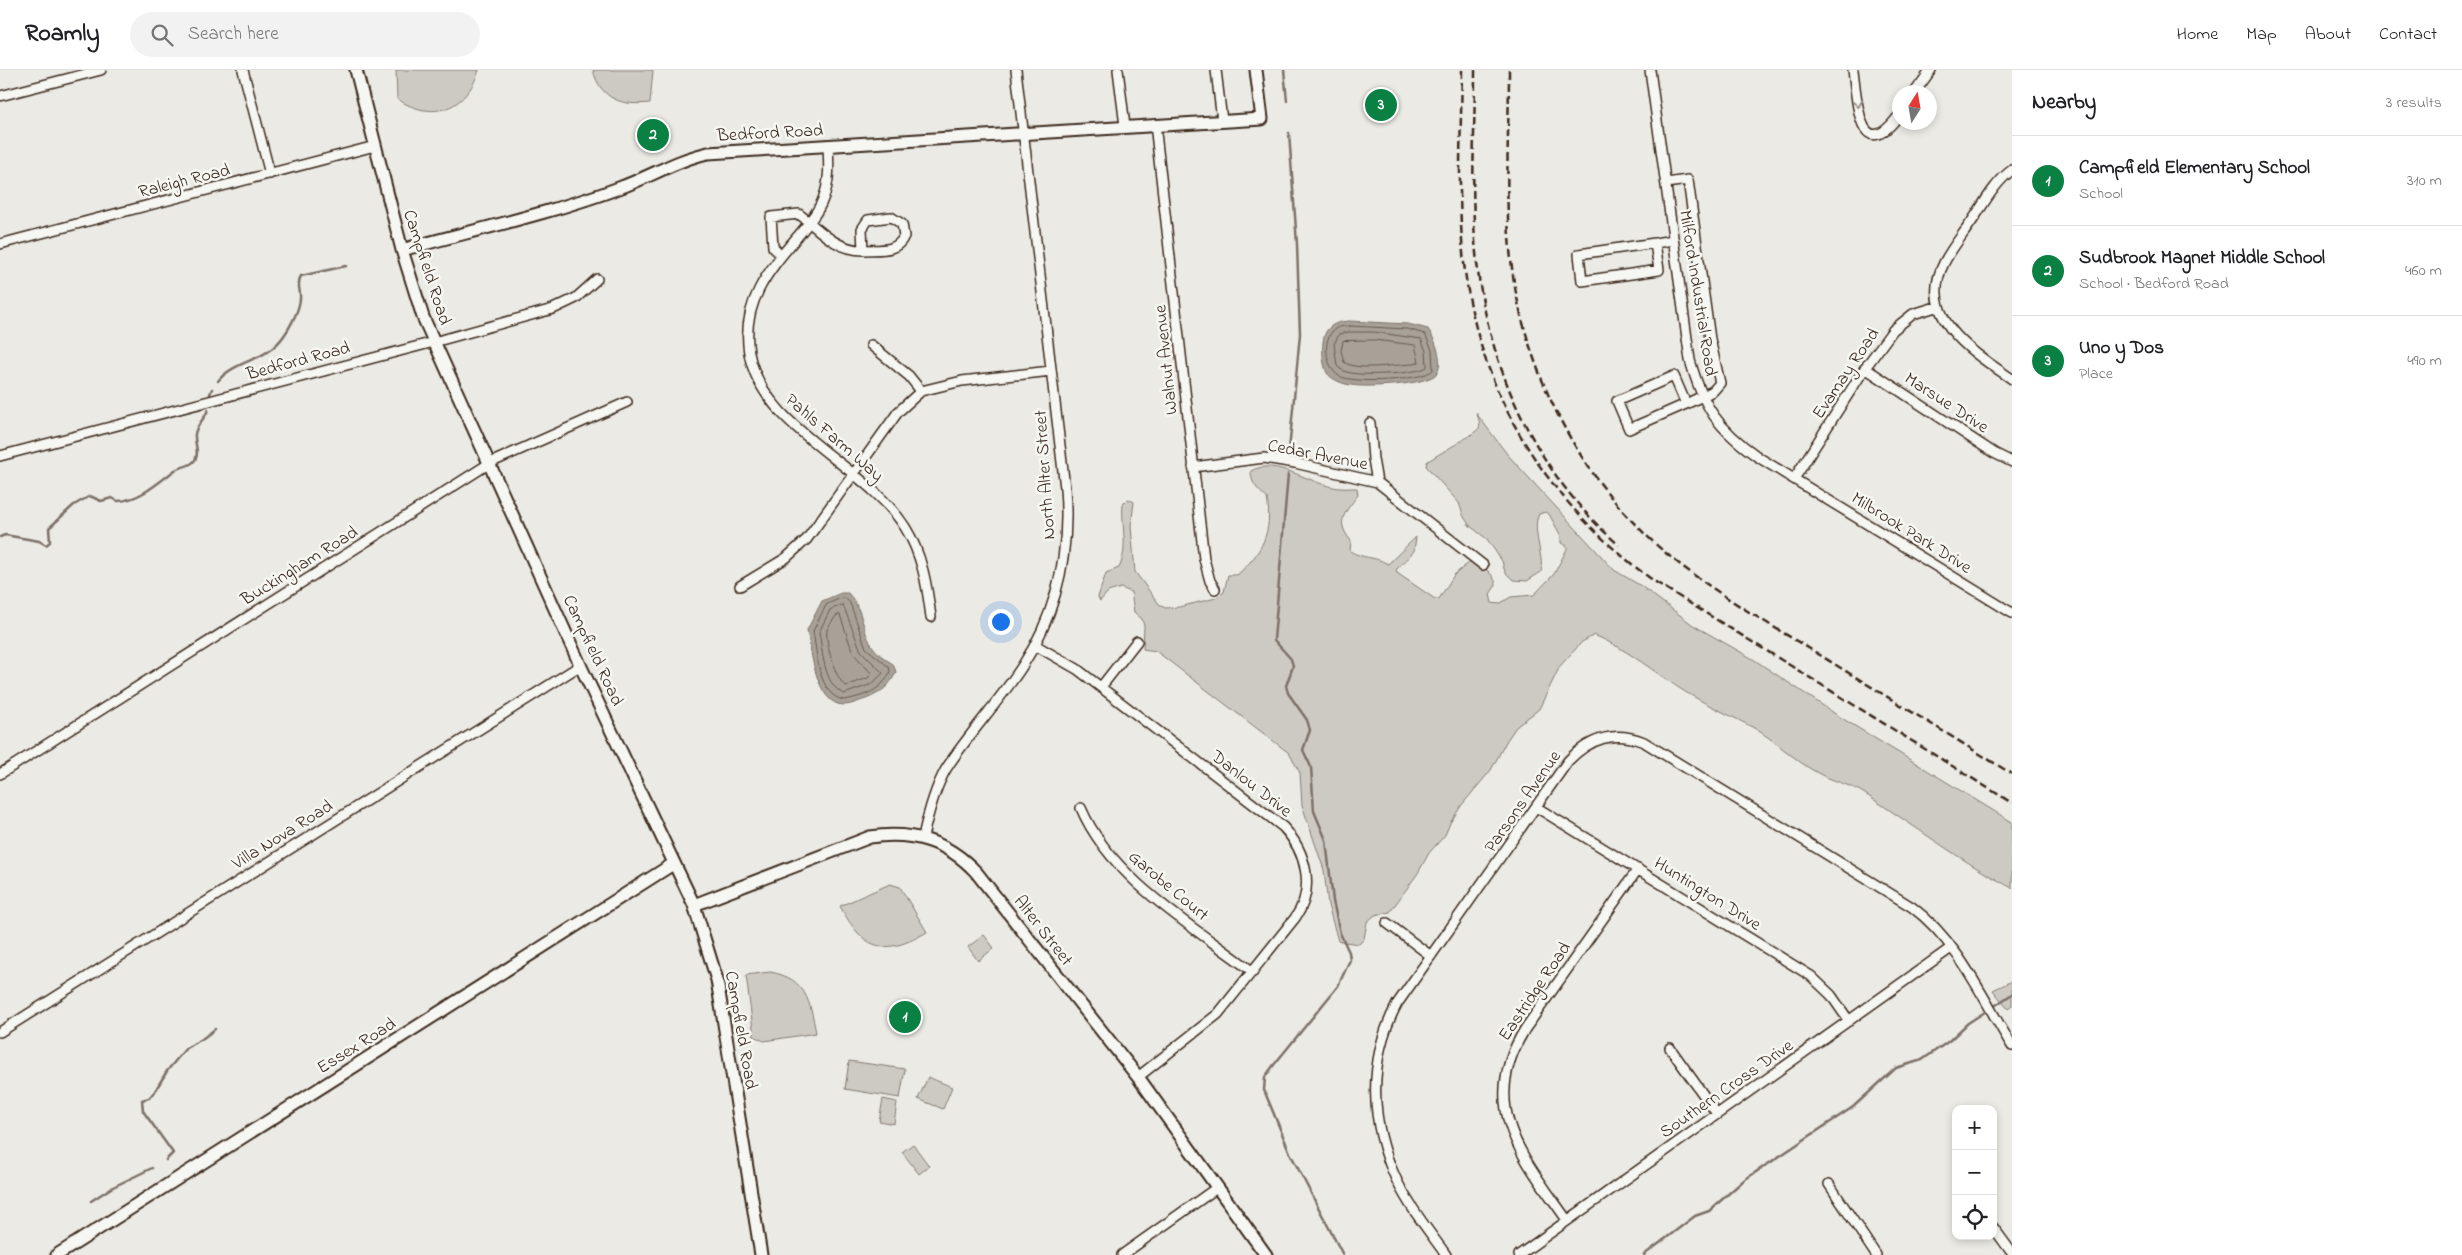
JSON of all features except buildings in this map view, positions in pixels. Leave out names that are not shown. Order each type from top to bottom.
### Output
[{"type":"street","points":[[0,96],[101,70]]},
{"type":"street","points":[[243,70],[270,174]]},
{"type":"street","name":"Campfield Road","points":[[356,70],[417,302],[581,665],[673,864],[694,905],[717,980],[761,1255]]},
{"type":"street","name":"North Alter Street","points":[[923,837],[930,808],[946,770],[1022,666],[1035,645],[1054,602],[1063,564],[1067,535],[1065,488],[1016,70]]},
{"type":"street","points":[[1118,70],[1125,126]]},
{"type":"street","points":[[1216,70],[1222,121]]},
{"type":"street","name":"Bedford Road","points":[[402,250],[599,195],[691,157],[745,150],[1024,135],[1125,126],[1262,119],[1256,70]]},
{"type":"street","name":"Milford Industrial Road","points":[[1650,70],[1690,360],[1702,397],[1729,435],[1758,457],[1794,478]]},
{"type":"street","points":[[1853,70],[1861,122],[1865,129],[1872,134],[1881,134],[1892,124]]},
{"type":"street","points":[[1920,85],[1931,70]]},
{"type":"street","name":"Walnut Avenue","points":[[1155,124],[1204,559],[1210,581],[1215,589]]},
{"type":"street","name":"Raleigh Road","points":[[0,244],[375,146]]},
{"type":"street","name":"Pahls Farm Way","points":[[828,146],[827,186],[823,200],[810,222],[763,279],[750,307],[747,337],[752,368],[767,397],[777,410],[882,500],[905,527],[924,571],[931,617]]},
{"type":"street","points":[[2012,170],[1998,185],[1943,264],[1939,277],[1940,306],[1945,321],[1971,352],[2012,379]]},
{"type":"street","points":[[1666,183],[1688,180],[1710,339],[1720,380],[1718,387],[1702,397],[1629,429],[1617,401],[1674,376],[1686,404]]},
{"type":"street","points":[[781,255],[773,247],[771,216],[799,214],[842,248],[863,250],[898,246],[904,236],[902,224],[891,217],[868,220],[862,229],[863,250]]},
{"type":"street","points":[[1656,243],[1659,270],[1582,281],[1578,254],[1673,240]]},
{"type":"street","name":"Bedford Road","points":[[0,456],[434,342],[566,304],[586,291],[597,279]]},
{"type":"street","name":"Evamay Road","points":[[1794,478],[1865,368],[1893,330],[1903,320],[1913,314],[1940,306]]},
{"type":"street","points":[[871,345],[908,376],[921,392]]},
{"type":"street","name":"Marsue Drive","points":[[1865,368],[1994,453],[2012,462]]},
{"type":"street","points":[[740,586],[798,549],[854,475],[898,412],[921,392],[962,381],[1051,371]]},
{"type":"street","name":"Buckingham Road","points":[[0,774],[490,463],[627,402]]},
{"type":"street","points":[[1370,423],[1372,459],[1377,482],[1483,565]]},
{"type":"street","name":"Cedar Avenue","points":[[1193,467],[1264,458],[1295,463],[1377,482]]},
{"type":"street","name":"Milbrook Park Drive","points":[[1794,478],[2012,613]]},
{"type":"street","points":[[1101,687],[1137,641]]},
{"type":"street","name":"Danlou Drive","points":[[1035,645],[1077,669],[1283,827],[1298,845],[1307,882],[1305,902],[1253,972],[1213,1018],[1138,1077]]},
{"type":"street","name":"Villa Nova Road","points":[[0,1032],[581,665]]},
{"type":"street","name":"Parsons Avenue","points":[[1446,1255],[1398,1182],[1382,1142],[1375,1101],[1376,1058],[1382,1036],[1397,1004],[1568,761],[1586,745],[1608,736],[1634,738],[1912,907],[1935,927],[1951,948],[2012,1046]]},
{"type":"street","name":"Huntington Drive","points":[[1536,807],[1810,976],[1831,995],[1849,1021]]},
{"type":"street","name":"Garobe Court","points":[[1081,808],[1096,838],[1127,874],[1253,972]]},
{"type":"street","name":"Alter Street","points":[[694,905],[870,837],[896,835],[923,837],[952,851],[976,872],[1138,1077],[1266,1255]]},
{"type":"street","name":"Essex Road","points":[[58,1255],[673,864]]},
{"type":"street","name":"Eastridge Road","points":[[1567,1220],[1513,1139],[1504,1101],[1509,1063],[1515,1046],[1525,1029],[1638,869]]},
{"type":"street","points":[[1387,923],[1431,956]]},
{"type":"street","name":"Southern Cross Drive","points":[[1518,1255],[1951,948]]},
{"type":"street","points":[[1670,1048],[1717,1114]]},
{"type":"street","points":[[1829,1184],[1876,1255]]},
{"type":"street","points":[[1122,1255],[1218,1187]]},
{"type":"street","points":[[1997,1232],[2012,1253]]},
{"type":"shaded area","points":[[396,70],[479,70],[466,95],[457,103],[447,108],[423,110],[397,99]]},
{"type":"shaded area","points":[[593,70],[653,70],[650,103],[630,103],[614,99],[601,88]]},
{"type":"shaded area","points":[[1476,413],[1507,454],[1614,570],[1641,586],[1693,625],[1753,659],[1840,717],[2012,822],[2012,888],[1956,855],[1865,794],[1816,772],[1754,728],[1687,693],[1630,654],[1594,635],[1582,642],[1560,666],[1539,709],[1516,727],[1491,770],[1461,806],[1445,835],[1429,853],[1418,873],[1390,912],[1375,915],[1367,922],[1364,939],[1359,944],[1338,941],[1328,905],[1324,870],[1302,805],[1300,773],[1289,753],[1156,651],[1143,649],[1144,626],[1142,619],[1134,612],[1131,592],[1121,588],[1108,592],[1100,601],[1098,597],[1106,573],[1119,568],[1122,560],[1124,552],[1123,504],[1128,499],[1134,502],[1131,526],[1135,572],[1159,604],[1165,608],[1179,607],[1216,598],[1224,592],[1228,575],[1237,575],[1246,567],[1264,541],[1268,521],[1267,498],[1254,483],[1251,471],[1270,467],[1292,472],[1324,485],[1357,488],[1358,495],[1345,513],[1342,523],[1351,541],[1350,551],[1388,564],[1416,537],[1414,551],[1396,570],[1397,573],[1435,599],[1439,599],[1454,575],[1471,561],[1487,570],[1495,581],[1496,585],[1490,594],[1492,603],[1499,604],[1511,597],[1534,595],[1554,574],[1567,549],[1567,546],[1561,543],[1561,536],[1549,514],[1545,512],[1539,514],[1536,527],[1541,558],[1541,572],[1527,581],[1513,580],[1505,572],[1502,561],[1487,539],[1470,526],[1464,517],[1459,503],[1426,466],[1427,462],[1464,440],[1479,428],[1480,425]]},
{"type":"shaded area","points":[[890,884],[900,887],[927,932],[912,940],[886,947],[866,940],[857,932],[840,906]]},
{"type":"shaded area","points":[[984,935],[994,948],[978,961],[968,947]]},
{"type":"shaded area","points":[[770,972],[782,975],[799,986],[808,1001],[816,1033],[764,1041],[754,1036],[746,975]]},
{"type":"shaded area","points":[[2012,981],[2012,1006],[2008,1009],[1993,990]]},
{"type":"shaded area","points":[[849,1061],[905,1069],[900,1098],[845,1089]]},
{"type":"shaded area","points":[[928,1077],[952,1087],[943,1109],[918,1099]]},
{"type":"shaded area","points":[[883,1099],[897,1102],[894,1124],[879,1121]]},
{"type":"shaded area","points":[[913,1144],[929,1166],[919,1174],[902,1152]]},
{"type":"water","points":[[1349,321],[1408,324],[1428,329],[1436,344],[1439,356],[1440,362],[1437,373],[1423,380],[1383,386],[1358,386],[1335,380],[1327,373],[1325,366],[1323,358],[1324,337],[1328,329],[1335,324]]},
{"type":"water","points":[[841,593],[848,593],[855,602],[873,647],[881,656],[893,664],[896,672],[881,692],[852,704],[844,705],[835,703],[821,687],[813,663],[807,630],[822,601]]},
{"type":"waterway","points":[[1284,70],[1287,101]]},
{"type":"waterway","points":[[1289,133],[1297,244],[1300,334],[1289,451]]},
{"type":"waterway","points":[[218,381],[239,365],[270,350],[285,335],[292,323],[300,299],[299,282],[301,276],[346,266]]},
{"type":"waterway","points":[[210,394],[212,389]]},
{"type":"waterway","points":[[0,537],[5,535],[39,541],[46,545],[50,542],[49,528],[74,505],[90,496],[101,501],[112,498],[118,501],[134,498],[175,470],[191,464],[197,454],[196,431],[208,410]]},
{"type":"waterway","points":[[1288,474],[1274,640],[1291,659],[1293,666],[1286,686],[1288,693],[1307,720],[1310,730],[1303,750],[1311,767],[1314,811],[1326,840],[1333,901],[1340,933],[1349,952],[1350,960],[1338,986],[1265,1077],[1264,1090],[1290,1153],[1343,1255]]},
{"type":"waterway","points":[[1993,1007],[2012,994]]},
{"type":"waterway","points":[[1644,1255],[1695,1216],[1709,1211],[1744,1180],[1853,1107],[1896,1068],[1922,1060],[1949,1041],[1968,1023],[1988,1010]]},
{"type":"waterway","points":[[166,1160],[173,1153],[143,1111],[142,1100],[149,1098],[155,1091],[167,1071],[186,1048],[215,1029]]},
{"type":"waterway","points":[[91,1201],[111,1188],[152,1168]]},
{"type":"railway","points":[[1462,70],[1461,215],[1464,263],[1472,312],[1485,358],[1503,402],[1525,443],[1551,482],[1582,518],[1616,551],[1654,581],[2012,803]]},
{"type":"railway","points":[[1475,70],[1473,191],[1475,239],[1483,303],[1493,342],[1522,418],[1541,453],[1564,486],[1590,517],[1619,545]]},
{"type":"railway","points":[[1509,70],[1507,176],[1509,230],[1514,282],[1523,322],[1535,361],[1550,399],[1590,470],[1615,502],[1643,532],[1690,572],[1742,608],[2012,774]]},
{"type":"place","name":"Uno y Dos","points":[[1381,105]]},
{"type":"place","name":"Sudbrook Magnet Middle School","points":[[653,135]]},
{"type":"place","name":"Campfield Elementary School","points":[[905,1017]]}]
